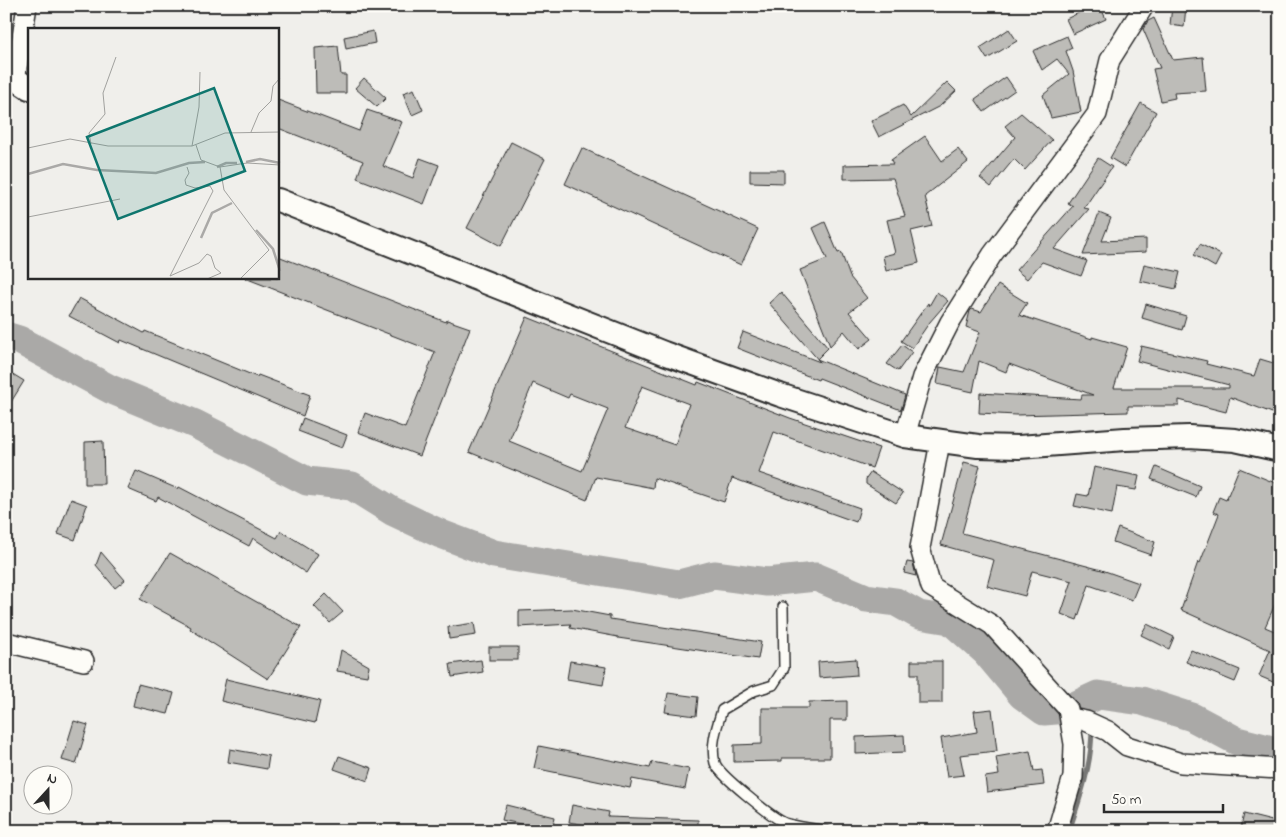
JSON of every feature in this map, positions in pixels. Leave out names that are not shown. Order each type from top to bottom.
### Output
[{"type":"street","points":[[17,80],[26,6]]},
{"type":"street","points":[[1057,831],[1073,777],[1074,744],[1071,718],[1068,710],[992,624],[931,587],[920,548],[922,377],[950,322],[992,255],[1097,114],[1110,60],[1144,6]]},
{"type":"street","points":[[279,200],[664,353],[780,395],[922,439],[1019,447],[1125,438],[1189,437],[1235,440],[1280,450]]},
{"type":"street","points":[[6,642],[84,661]]},
{"type":"street","points":[[1071,718],[1086,721],[1108,731],[1127,746],[1181,763],[1280,769]]},
{"type":"lane","points":[[783,607],[784,668],[773,685],[754,691],[722,710],[716,730],[713,751],[715,765],[732,783],[784,822],[828,831]]},
{"type":"building","points":[[1093,6],[1100,6],[1106,19],[1073,34],[1066,19]]},
{"type":"building","points":[[1172,6],[1186,6],[1184,27],[1170,25]]},
{"type":"building","points":[[1154,18],[1173,60],[1203,57],[1206,91],[1174,93],[1175,98],[1161,101],[1153,69],[1160,68],[1143,29],[1148,21]]},
{"type":"building","points":[[1009,29],[1017,41],[987,59],[980,48]]},
{"type":"building","points":[[373,31],[375,43],[346,49],[344,37]]},
{"type":"building","points":[[1067,36],[1072,48],[1066,51],[1073,71],[1081,112],[1051,118],[1043,95],[1069,74],[1057,59],[1042,70],[1033,51]]},
{"type":"building","points":[[338,46],[341,75],[346,75],[346,93],[316,93],[315,48]]},
{"type":"building","points":[[1006,77],[1015,90],[984,112],[975,99]]},
{"type":"building","points":[[364,78],[386,98],[377,107],[355,88]]},
{"type":"building","points":[[947,82],[956,91],[940,106],[879,137],[871,121],[903,105],[911,117]]},
{"type":"building","points":[[414,89],[423,110],[412,115],[403,93]]},
{"type":"building","points":[[279,100],[359,131],[367,110],[402,122],[383,166],[413,178],[420,158],[439,165],[424,204],[357,178],[363,161],[279,128]]},
{"type":"building","points":[[1141,103],[1156,112],[1125,167],[1110,158]]},
{"type":"building","points":[[1021,113],[1052,140],[1025,170],[1014,159],[991,187],[980,178],[1015,137],[1005,126]]},
{"type":"building","points":[[925,136],[942,161],[958,149],[968,162],[925,196],[932,226],[911,231],[919,263],[886,271],[883,256],[895,253],[887,220],[905,216],[893,178],[844,179],[844,165],[893,164],[891,160]]},
{"type":"building","points":[[511,142],[545,159],[501,246],[467,228]]},
{"type":"building","points":[[582,148],[758,229],[741,265],[565,184]]},
{"type":"building","points":[[1098,158],[1112,167],[1084,208],[1089,209],[1054,249],[1087,261],[1081,276],[1042,262],[1027,279],[1016,270],[1073,206],[1068,203]]},
{"type":"building","points":[[750,170],[784,170],[784,183],[750,182]]},
{"type":"building","points":[[1099,213],[1111,218],[1102,241],[1146,239],[1146,252],[1083,255]]},
{"type":"building","points":[[825,222],[838,253],[841,252],[850,277],[867,298],[849,312],[872,339],[859,349],[844,331],[830,346],[800,270],[827,259],[813,228]]},
{"type":"building","points":[[1200,244],[1221,255],[1215,267],[1194,255]]},
{"type":"building","points":[[279,256],[446,322],[447,320],[470,328],[420,456],[358,432],[365,413],[405,428],[435,352],[248,279],[279,279]]},
{"type":"building","points":[[1144,264],[1180,272],[1176,289],[1140,281]]},
{"type":"building","points":[[998,285],[1027,303],[1019,315],[1092,339],[1092,337],[1127,347],[1114,388],[1229,388],[1229,385],[1137,361],[1141,346],[1207,361],[1206,364],[1254,376],[1260,359],[1280,365],[1280,416],[1230,397],[1226,412],[1179,400],[1179,406],[1128,406],[1128,412],[1016,415],[979,413],[980,393],[1081,399],[1082,395],[1093,395],[1009,364],[1006,372],[979,361],[973,392],[937,384],[940,367],[964,372],[980,332],[966,327],[970,311],[972,309],[981,312]]},
{"type":"building","points":[[781,292],[828,348],[817,359],[769,303]]},
{"type":"building","points":[[937,292],[948,301],[929,323],[912,348],[901,341],[928,303],[929,306]]},
{"type":"building","points":[[79,298],[144,333],[145,331],[257,377],[258,375],[310,395],[303,416],[121,340],[120,343],[69,316]]},
{"type":"building","points":[[1146,304],[1186,316],[1182,330],[1142,318]]},
{"type":"building","points":[[527,317],[697,385],[698,382],[790,418],[879,448],[872,468],[774,432],[759,473],[860,508],[856,522],[732,478],[724,502],[654,478],[653,488],[596,477],[587,500],[469,452]],"holes":[[[533,383],[568,398],[570,394],[608,409],[582,471],[509,441]],[[642,386],[689,404],[675,445],[625,428]]]},
{"type":"building","points":[[743,332],[820,362],[818,359],[905,395],[901,410],[737,348]]},
{"type":"building","points":[[902,345],[912,352],[898,371],[887,364]]},
{"type":"building","points":[[11,373],[24,381],[6,410],[6,381]]},
{"type":"building","points":[[303,418],[347,435],[342,448],[298,431]]},
{"type":"building","points":[[103,441],[104,484],[85,484],[85,442]]},
{"type":"building","points":[[964,462],[980,466],[962,533],[1102,570],[1139,583],[1132,600],[1089,585],[1077,620],[1061,614],[1072,581],[1032,571],[1025,596],[987,586],[994,560],[941,545]]},
{"type":"building","points":[[1094,467],[1139,476],[1136,490],[1117,487],[1112,514],[1074,506],[1077,494],[1088,496]]},
{"type":"building","points":[[1156,467],[1200,486],[1196,497],[1151,479]]},
{"type":"building","points":[[1239,468],[1280,485],[1280,593],[1265,627],[1277,632],[1280,627],[1280,685],[1259,676],[1270,650],[1181,610],[1198,562],[1200,563],[1219,514],[1213,512],[1219,497],[1226,500]]},
{"type":"building","points":[[136,471],[178,489],[179,487],[277,538],[281,531],[318,554],[306,573],[253,538],[249,546],[158,497],[156,501],[128,489]]},
{"type":"building","points":[[871,472],[903,493],[896,503],[866,484],[866,479]]},
{"type":"building","points":[[71,499],[87,505],[75,540],[58,534]]},
{"type":"building","points":[[1118,528],[1155,542],[1151,555],[1113,542]]},
{"type":"building","points":[[101,552],[125,580],[115,588],[96,565]]},
{"type":"building","points":[[170,553],[301,627],[268,679],[190,629],[191,627],[140,599]]},
{"type":"building","points":[[907,562],[913,563],[916,576],[904,573]]},
{"type":"building","points":[[326,594],[343,612],[330,623],[314,606]]},
{"type":"building","points":[[572,609],[610,616],[610,619],[761,642],[758,659],[618,638],[570,628],[571,624],[519,627],[519,611]]},
{"type":"building","points":[[474,623],[476,635],[449,639],[448,627]]},
{"type":"building","points":[[1147,624],[1174,637],[1169,649],[1141,635]]},
{"type":"building","points":[[489,647],[518,647],[518,660],[489,660]]},
{"type":"building","points":[[341,650],[369,666],[367,676],[337,671]]},
{"type":"building","points":[[1191,650],[1240,670],[1235,682],[1186,662]]},
{"type":"building","points":[[856,659],[857,675],[819,678],[818,662]]},
{"type":"building","points":[[481,660],[483,672],[452,677],[450,664]]},
{"type":"building","points":[[570,661],[606,667],[603,685],[567,679]]},
{"type":"building","points":[[911,661],[942,661],[942,703],[918,703],[918,674],[911,674]]},
{"type":"building","points":[[226,679],[320,701],[315,723],[221,701]]},
{"type":"building","points":[[138,684],[174,693],[168,714],[133,706]]},
{"type":"building","points":[[668,693],[698,697],[696,716],[665,712]]},
{"type":"building","points":[[847,701],[847,720],[830,720],[830,758],[782,758],[782,761],[734,762],[734,745],[762,744],[762,708],[809,708],[809,702]]},
{"type":"building","points":[[992,709],[997,751],[960,755],[964,775],[947,777],[941,738],[977,732],[974,711]]},
{"type":"building","points":[[74,721],[88,725],[76,764],[62,760]]},
{"type":"building","points":[[904,735],[905,752],[856,754],[856,737]]},
{"type":"building","points":[[539,746],[650,768],[652,762],[689,769],[685,789],[632,779],[630,788],[534,768]]},
{"type":"building","points":[[230,749],[269,756],[267,769],[228,762]]},
{"type":"building","points":[[1030,751],[1034,771],[1042,770],[1044,785],[987,792],[985,777],[999,775],[996,757]]},
{"type":"building","points":[[339,756],[372,768],[368,781],[334,769]]},
{"type":"building","points":[[506,805],[555,817],[552,831],[502,820]]},
{"type":"building","points":[[572,805],[609,812],[608,817],[698,820],[698,831],[616,831],[569,822]]},
{"type":"building","points":[[1244,814],[1280,823],[1280,831],[1240,831]]},
{"type":"waterway","points":[[6,336],[19,340],[110,389],[195,424],[307,481],[352,486],[392,511],[441,534],[494,554],[679,584],[714,575],[767,582],[816,577],[866,598],[896,602],[919,615],[950,620],[986,652],[1022,695],[1044,711],[1068,709],[1098,695],[1142,701],[1192,717],[1237,741],[1280,752]]},
{"type":"waterway","points":[[1076,706],[1090,714]]},
{"type":"waterway","points":[[1069,831],[1088,767],[1092,727]]}]
